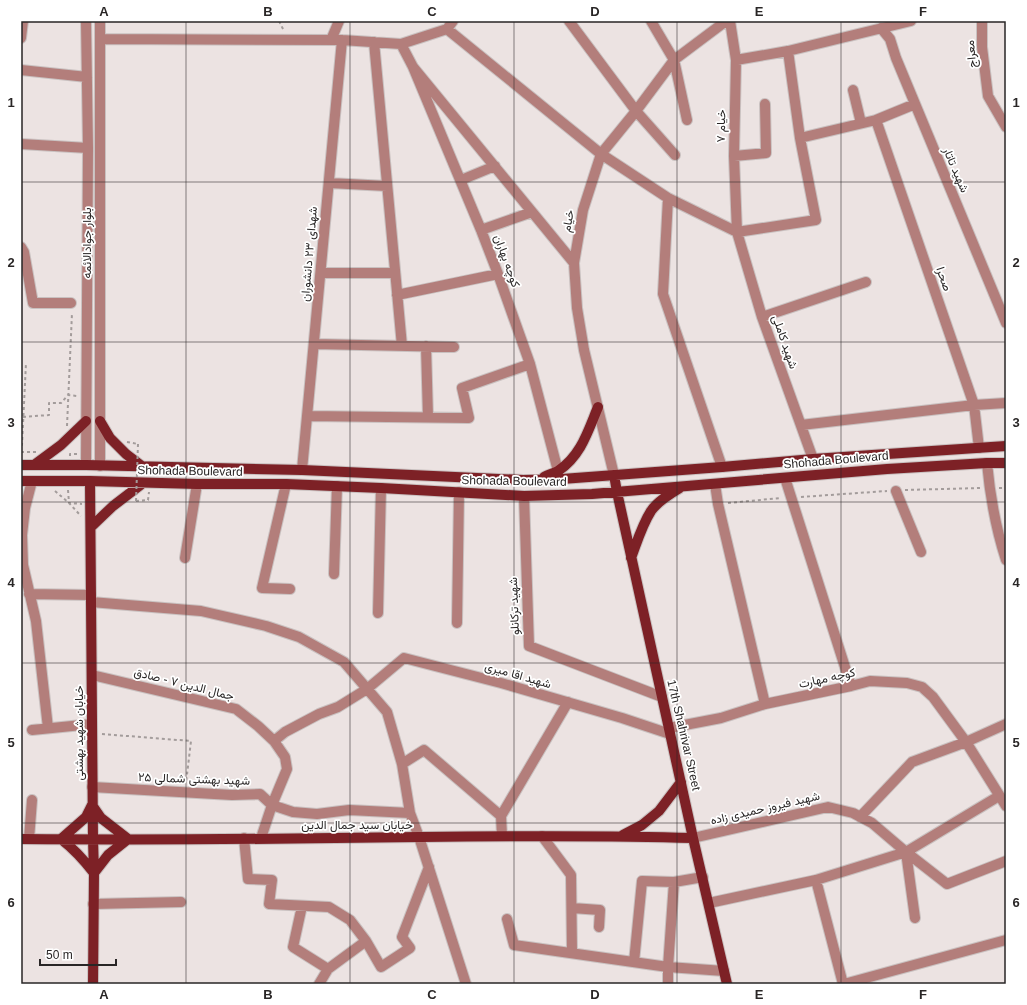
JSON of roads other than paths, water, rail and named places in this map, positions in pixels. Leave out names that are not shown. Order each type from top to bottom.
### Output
[{"type":"main road","points":[[551,495],[556,488],[555,475],[572,459],[584,443],[598,407]]},
{"type":"main road","points":[[34,465],[61,445],[86,421]]},
{"type":"main road","points":[[100,421],[110,438],[126,454],[143,467]]},
{"type":"main road","name":"Shohada Boulevard","points":[[21,465],[302,470],[516,480],[538,479],[555,475],[614,475],[813,459],[1006,446]]},
{"type":"main road","name":"Shohada Boulevard","points":[[21,481],[286,484],[524,496],[592,494],[887,469],[1006,463]]},
{"type":"main road","name":"خیابان شهید بهشتی","points":[[86,465],[90,482],[91,527],[92,805],[94,872],[93,984]]},
{"type":"main road","points":[[90,482],[100,466]]},
{"type":"main road","points":[[662,471],[658,476],[660,486],[662,488]]},
{"type":"main road","name":"17th Shahrivar Street","points":[[614,475],[693,838],[727,984]]},
{"type":"main road","points":[[91,527],[113,506],[143,483]]},
{"type":"main road","points":[[631,558],[643,528],[652,511],[662,500],[681,487]]},
{"type":"main road","points":[[623,836],[642,825],[659,810],[681,782]]},
{"type":"main road","points":[[92,805],[101,818],[128,839],[108,855],[94,872],[83,859],[61,839],[86,817],[92,805]]},
{"type":"main road","name":"خیابان سید جمال الدین","points":[[25,839],[502,836],[623,836],[693,838]]},
{"type":"street","points":[[21,38],[23,21]]},
{"type":"street","name":"بلوار جوادالائمه","points":[[86,21],[88,148],[86,465]]},
{"type":"street","name":"بلوار جوادالائمه","points":[[100,21],[100,466]]},
{"type":"street","points":[[331,40],[339,21]]},
{"type":"street","points":[[569,21],[636,111],[675,155]]},
{"type":"street","points":[[651,21],[674,60],[686,120]]},
{"type":"street","name":"خیام","points":[[614,475],[583,343],[577,308],[574,263],[583,210],[601,154],[636,111],[674,60],[726,21]]},
{"type":"street","name":"خیام ۷","points":[[730,21],[736,60],[734,156],[737,232]]},
{"type":"street","points":[[736,60],[788,51],[911,21]]},
{"type":"street","name":"معراج","points":[[982,21],[982,47],[988,96],[1006,127]]},
{"type":"street","points":[[100,39],[342,40],[401,44],[450,25],[601,154],[668,198],[737,232],[816,220],[800,138],[788,51]]},
{"type":"street","name":"شهید تاتار","points":[[881,28],[890,39],[896,58],[1006,323]]},
{"type":"street","name":"شهدای ۲۳ دانشوران","points":[[302,470],[342,40]]},
{"type":"street","points":[[374,42],[402,346]]},
{"type":"street","points":[[401,44],[414,67],[574,263]]},
{"type":"street","name":"کوچه بهاران","points":[[414,67],[482,230],[530,364],[555,475]]},
{"type":"street","points":[[21,70],[87,77]]},
{"type":"street","points":[[853,90],[861,123]]},
{"type":"street","points":[[734,156],[766,153],[765,104]]},
{"type":"street","points":[[800,138],[876,120],[915,104]]},
{"type":"street","name":"صحرا","points":[[876,120],[974,405],[979,448]]},
{"type":"street","points":[[21,144],[88,148]]},
{"type":"street","points":[[461,180],[495,166]]},
{"type":"street","points":[[329,183],[387,186]]},
{"type":"street","points":[[668,198],[663,294],[722,467]]},
{"type":"street","points":[[482,230],[532,212]]},
{"type":"street","name":"شهید کاملی","points":[[737,232],[762,317],[813,459]]},
{"type":"street","points":[[21,247],[24,252],[33,303],[71,302]]},
{"type":"street","points":[[320,273],[395,273]]},
{"type":"street","points":[[397,295],[498,274]]},
{"type":"street","points":[[762,317],[866,282]]},
{"type":"street","points":[[314,344],[454,347]]},
{"type":"street","points":[[426,346],[428,417]]},
{"type":"street","points":[[307,416],[468,418],[462,388],[530,364]]},
{"type":"street","points":[[801,426],[974,405],[1006,403]]},
{"type":"street","points":[[987,463],[989,488],[1006,560]]},
{"type":"street","points":[[785,478],[850,686]]},
{"type":"street","points":[[32,481],[25,508],[22,535],[22,565],[36,621],[48,728]]},
{"type":"street","points":[[185,558],[197,484]]},
{"type":"street","points":[[286,484],[262,588],[290,589]]},
{"type":"street","points":[[715,484],[718,504],[765,704]]},
{"type":"street","points":[[334,574],[337,486]]},
{"type":"street","points":[[378,613],[381,488]]},
{"type":"street","points":[[896,491],[921,552]]},
{"type":"street","points":[[457,623],[459,492]]},
{"type":"street","name":"شهید ترکانلو","points":[[524,496],[529,646],[662,697]]},
{"type":"street","points":[[29,594],[91,598],[201,611],[266,626],[299,637],[344,662],[387,712],[402,764],[410,813],[429,867],[466,984]]},
{"type":"street","name":"شهید اقا میری","points":[[367,689],[404,658],[501,682],[670,731]]},
{"type":"street","name":"جمال الدین ۷ - صادق","points":[[92,675],[236,709],[274,741],[285,756],[287,769],[272,805],[261,838]]},
{"type":"street","name":"کوچه مهارت","points":[[670,731],[721,718],[765,704],[870,681],[907,683],[922,688],[933,697],[966,742],[1006,806]]},
{"type":"street","points":[[274,741],[285,732],[319,714],[338,707],[367,689]]},
{"type":"street","points":[[502,836],[501,816],[568,702]]},
{"type":"street","points":[[860,817],[912,762],[966,742],[1006,724]]},
{"type":"street","points":[[32,730],[48,728],[92,728]]},
{"type":"street","points":[[402,764],[424,750],[501,816]]},
{"type":"street","name":"۲۵ شهید بهشتی شمالی","points":[[92,787],[232,795],[260,794],[272,805],[293,812],[317,814],[349,810],[410,813]]},
{"type":"street","points":[[709,903],[816,880],[906,852],[1000,796]]},
{"type":"street","points":[[25,839],[32,800]]},
{"type":"street","name":"شهید فیروز حمیدی زاده","points":[[693,838],[828,807],[852,813],[872,823],[947,884],[1006,861]]},
{"type":"street","points":[[542,836],[571,874],[572,953]]},
{"type":"street","points":[[244,838],[248,879],[272,880],[269,904],[328,907],[350,920],[366,941],[381,967],[410,948],[402,937],[429,867]]},
{"type":"street","points":[[906,852],[915,918]]},
{"type":"street","points":[[634,962],[642,881],[674,882],[703,877]]},
{"type":"street","points":[[816,880],[844,984],[1006,940]]},
{"type":"street","points":[[668,984],[674,882]]},
{"type":"street","points":[[93,904],[180,902]]},
{"type":"street","points":[[302,906],[293,947],[328,969]]},
{"type":"street","points":[[572,908],[600,910],[599,927]]},
{"type":"street","points":[[506,918],[514,945],[668,967],[724,971]]},
{"type":"street","points":[[319,984],[328,969],[366,941]]}]
